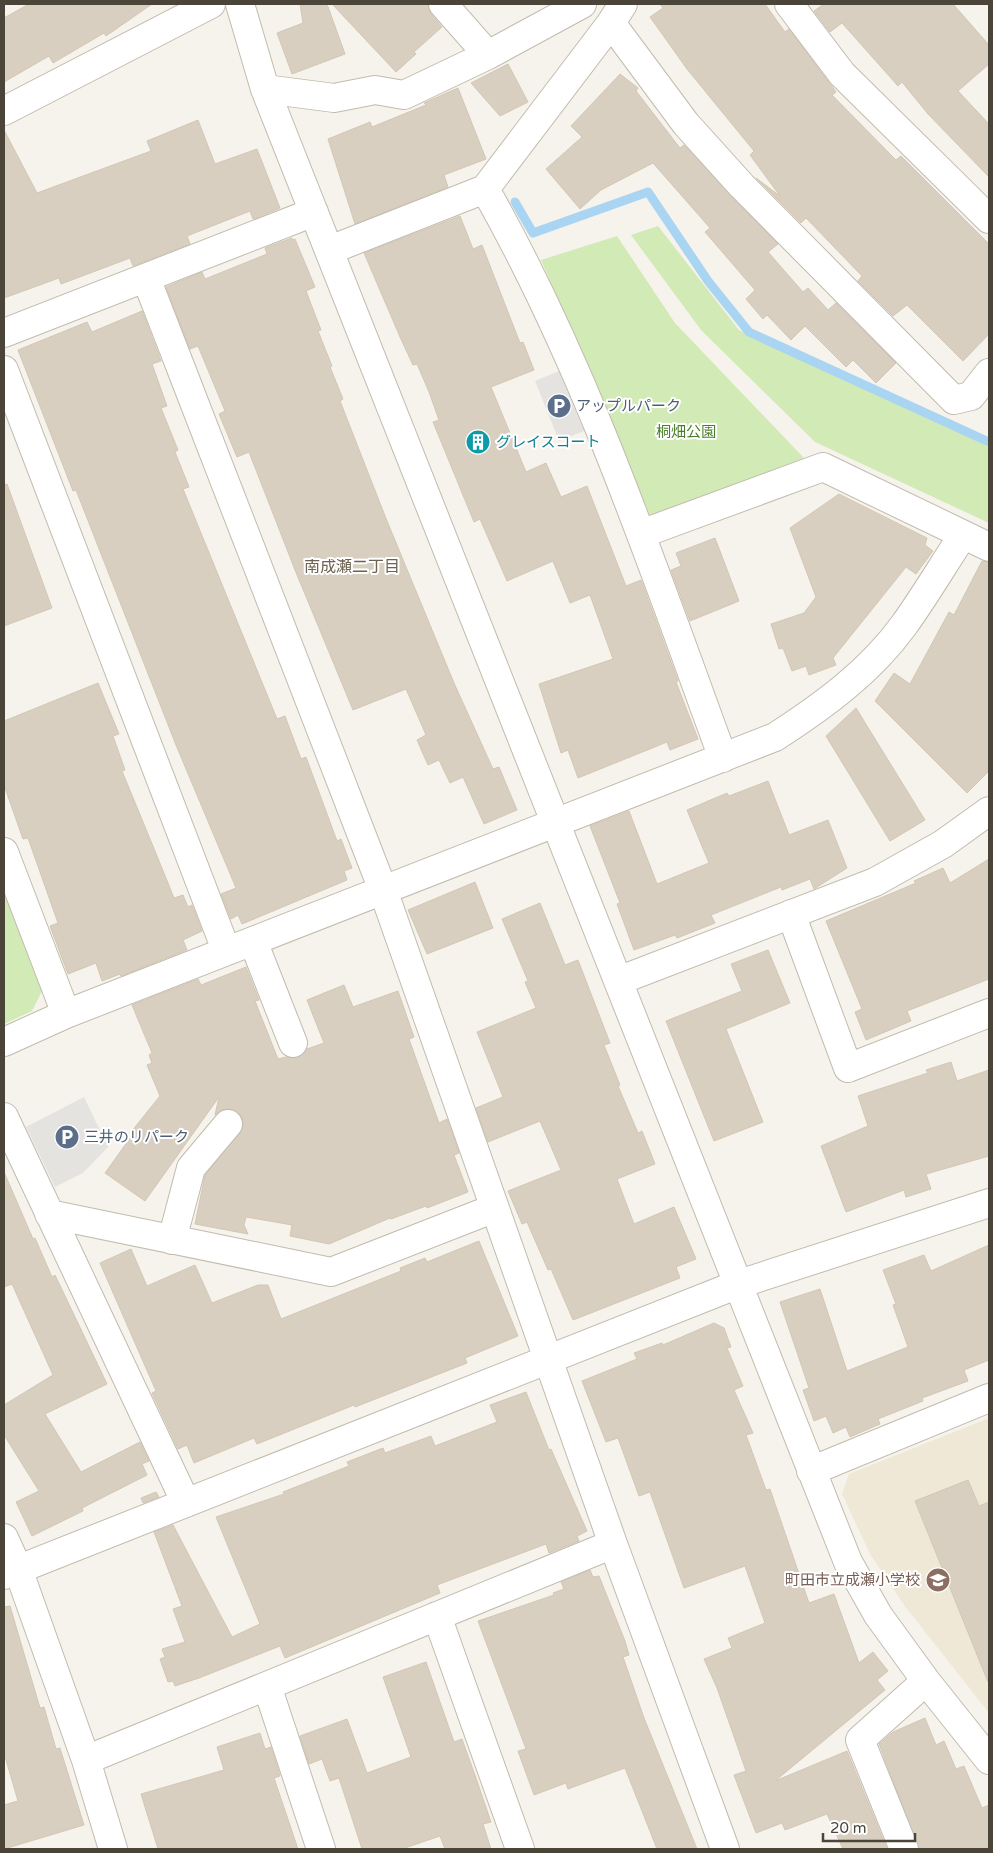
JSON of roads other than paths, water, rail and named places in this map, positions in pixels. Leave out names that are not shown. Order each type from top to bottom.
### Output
[{"type":"street","points":[[4,111],[212,4]]},
{"type":"street","points":[[240,4],[265,89],[618,981],[736,1285],[848,1562],[878,1615],[926,1682],[989,1760]]},
{"type":"street","points":[[443,4],[488,55]]},
{"type":"street","points":[[265,89],[334,98],[375,90],[404,96],[488,55],[582,4]]},
{"type":"street","points":[[789,4],[842,74],[989,219]]},
{"type":"street","points":[[330,250],[485,189],[617,13],[686,124],[723,166],[954,400],[971,396],[989,372]]},
{"type":"street","points":[[485,189],[523,256],[566,347],[641,534],[723,758]]},
{"type":"street","points":[[4,333],[314,212]]},
{"type":"street","points":[[146,278],[383,890],[613,1544],[724,1849]]},
{"type":"street","points":[[4,370],[226,950]]},
{"type":"street","points":[[641,534],[824,467],[989,547]]},
{"type":"street","points":[[4,1042],[66,1014],[226,950],[775,737],[819,708],[859,675],[904,626],[963,535]]},
{"type":"street","points":[[618,981],[875,882],[943,844],[989,811]]},
{"type":"street","points":[[4,852],[66,1014]]},
{"type":"street","points":[[790,914],[848,1068],[989,1013]]},
{"type":"street","points":[[253,940],[292,1043]]},
{"type":"street","points":[[4,1118],[186,1503]]},
{"type":"street","points":[[172,1240],[191,1168],[228,1124]]},
{"type":"street","points":[[11,1572],[736,1285],[989,1204]]},
{"type":"street","points":[[49,1214],[331,1272],[495,1208]]},
{"type":"street","points":[[811,1471],[989,1398]]},
{"type":"street","points":[[4,1538],[11,1572],[86,1760],[114,1849]]},
{"type":"street","points":[[86,1760],[613,1544]]},
{"type":"street","points":[[437,1616],[520,1849]]},
{"type":"street","points":[[904,1849],[860,1740],[926,1682]]},
{"type":"street","points":[[267,1686],[321,1849]]},
{"type":"waterway","points":[[515,202],[533,233],[648,192],[708,281],[749,332],[989,442]]},
{"type":"place","name":"アップルパーク","points":[[559,406]]},
{"type":"place","name":"グレイスコート","points":[[478,442]]},
{"type":"place","name":"三井のリパーク","points":[[67,1137]]},
{"type":"place","name":"町田市立成瀬小学校","points":[[938,1580]]},
{"type":"district","name":"南成瀬二丁目","points":[[352,566]]},
{"type":"park label","name":"桐畑公園","points":[[686,432]]}]
